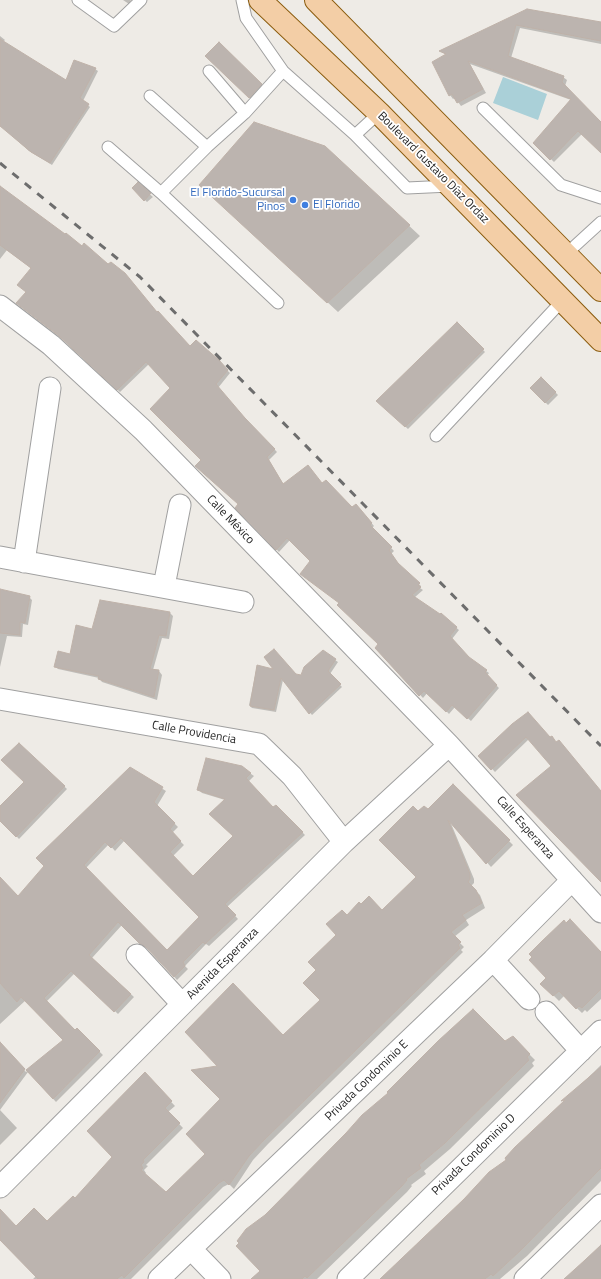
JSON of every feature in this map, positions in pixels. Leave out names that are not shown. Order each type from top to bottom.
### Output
[{"type":"main road","name":"Boulevard Gustavo Díaz Ordaz","points":[[260,0],[379,113],[601,340]]},
{"type":"main road","points":[[316,0],[601,290]]},
{"type":"street","name":"Calle México","points":[[0,306],[51,345],[143,430],[449,745]]},
{"type":"street","points":[[24,562],[50,388]]},
{"type":"street","points":[[164,586],[180,505]]},
{"type":"street","points":[[0,557],[164,586],[243,602]]},
{"type":"street","name":"Calle Providencia","points":[[0,699],[259,744],[292,776],[344,842]]},
{"type":"street","name":"Avenida Esperanza","points":[[0,1187],[344,842],[449,745]]},
{"type":"street","name":"Calle Esperanza","points":[[449,745],[601,912]]},
{"type":"street","name":"Privada Condominio E","points":[[159,1279],[493,960],[572,880]]},
{"type":"street","points":[[137,955],[182,1004]]},
{"type":"street","points":[[493,960],[529,999]]},
{"type":"street","points":[[546,1012],[581,1051]]},
{"type":"street","name":"Privada Condominio D","points":[[348,1279],[601,1032]]},
{"type":"street","points":[[525,1279],[601,1204]]},
{"type":"street","points":[[191,1249],[220,1279]]},
{"type":"lane","points":[[78,0],[114,26],[141,0]]},
{"type":"lane","points":[[242,0],[246,18],[283,71],[355,135],[407,188],[451,186]]},
{"type":"lane","points":[[209,71],[245,113]]},
{"type":"lane","points":[[161,193],[206,147],[245,113],[283,71]]},
{"type":"lane","points":[[150,96],[206,147]]},
{"type":"lane","points":[[483,108],[561,185],[601,198]]},
{"type":"lane","points":[[355,135],[379,113]]},
{"type":"lane","points":[[108,147],[161,193],[278,303]]},
{"type":"lane","points":[[566,254],[601,222]]},
{"type":"lane","points":[[436,436],[562,300]]},
{"type":"water","points":[[503,77],[547,94],[538,120],[493,103]]},
{"type":"building","points":[[527,9],[601,22],[601,41],[516,25],[508,56],[564,76],[562,82],[601,122],[601,153],[578,131],[550,160],[533,143],[571,99],[468,61],[483,89],[457,103],[452,94],[449,96],[432,62],[446,54],[439,51]]},
{"type":"building","points":[[0,39],[66,80],[74,60],[96,68],[80,98],[89,104],[50,163],[31,152],[0,126]]},
{"type":"building","points":[[219,42],[262,84],[249,98],[205,56]]},
{"type":"building","name":"El Florido","points":[[254,122],[325,146],[410,225],[327,303],[199,185]]},
{"type":"building","points":[[138,182],[151,193],[144,201],[132,188]]},
{"type":"building","points":[[0,186],[82,246],[84,243],[108,264],[111,262],[125,273],[157,312],[158,311],[190,346],[196,340],[219,360],[228,370],[216,384],[245,418],[275,449],[267,457],[283,484],[308,465],[322,483],[326,480],[352,507],[356,504],[372,523],[370,525],[392,547],[389,550],[398,563],[420,583],[418,585],[421,587],[412,595],[440,614],[441,613],[457,627],[450,636],[469,657],[487,670],[485,672],[497,685],[467,719],[452,705],[446,712],[424,691],[419,696],[375,648],[378,644],[337,605],[339,603],[300,574],[310,561],[287,538],[276,550],[235,508],[238,504],[195,466],[201,460],[150,409],[170,388],[146,362],[117,390],[59,336],[16,303],[26,292],[17,285],[31,268],[0,245]]},
{"type":"building","points":[[457,322],[484,349],[405,427],[376,401]]},
{"type":"building","points":[[541,377],[556,392],[545,403],[530,388]]},
{"type":"building","points":[[0,589],[30,596],[25,623],[20,622],[20,635],[0,633]]},
{"type":"building","points":[[100,600],[170,612],[166,636],[159,635],[150,669],[159,670],[154,697],[98,679],[99,676],[54,667],[58,651],[70,654],[76,625],[92,629]]},
{"type":"building","points":[[274,649],[296,674],[301,675],[304,667],[323,650],[336,659],[328,671],[341,684],[309,714],[281,678],[274,710],[250,706],[257,665],[273,669],[264,657]]},
{"type":"building","points":[[528,712],[550,737],[552,736],[556,742],[559,740],[601,791],[601,882],[516,795],[551,766],[526,737],[491,770],[478,756],[512,724]]},
{"type":"building","points":[[19,743],[65,786],[16,837],[0,821],[0,806],[24,782],[1,760]]},
{"type":"building","points":[[206,758],[242,766],[251,773],[246,778],[273,807],[276,805],[303,832],[225,904],[236,915],[205,944],[203,942],[183,962],[185,966],[174,977],[146,947],[139,943],[118,922],[89,955],[131,994],[114,1012],[71,971],[44,998],[75,1030],[77,1028],[100,1051],[53,1099],[26,1070],[63,1040],[21,997],[17,1002],[0,983],[0,877],[18,896],[44,866],[36,858],[130,767],[163,787],[154,802],[175,823],[170,829],[181,841],[170,852],[193,876],[233,836],[209,814],[225,799],[197,790]],"holes":[[[121,838],[199,917],[167,950],[84,865],[105,842],[111,848]]]},
{"type":"building","points":[[453,784],[510,840],[486,864],[448,820],[470,874],[470,879],[468,882],[476,890],[482,903],[462,915],[466,920],[451,932],[461,942],[458,945],[460,948],[264,1140],[249,1156],[229,1185],[224,1180],[219,1183],[124,1278],[122,1275],[117,1279],[38,1279],[0,1240],[0,1209],[16,1226],[34,1208],[47,1221],[73,1196],[75,1198],[112,1157],[87,1131],[145,1072],[172,1101],[165,1108],[180,1123],[143,1160],[144,1162],[141,1165],[143,1168],[141,1170],[166,1192],[205,1154],[186,1134],[220,1099],[191,1070],[217,1066],[185,1032],[233,983],[283,1035],[320,1000],[303,983],[316,970],[308,962],[336,935],[326,924],[342,910],[347,915],[359,902],[361,904],[369,896],[382,910],[416,877],[379,840],[413,806],[418,811],[424,806],[428,809]]},
{"type":"building","points":[[570,919],[601,952],[601,989],[582,1008],[579,1006],[576,1009],[559,991],[553,996],[540,984],[546,978],[529,960],[532,957],[529,954],[542,941],[564,920],[566,923]]},
{"type":"building","points":[[473,1009],[505,1041],[513,1036],[530,1054],[527,1057],[529,1060],[445,1143],[419,1165],[421,1168],[406,1179],[407,1180],[402,1186],[307,1278],[305,1276],[302,1279],[251,1279],[260,1271],[236,1246],[239,1243],[237,1241],[246,1229],[265,1215],[362,1115],[388,1093],[387,1092],[438,1041]]},
{"type":"building","points":[[0,1042],[25,1069],[0,1103]]},
{"type":"building","points":[[601,1067],[601,1168],[521,1250],[493,1276],[491,1274],[485,1279],[380,1279],[464,1199],[489,1172],[506,1160],[505,1158],[515,1147],[565,1100],[561,1101]]},
{"type":"building","points":[[601,1245],[601,1279],[564,1279],[585,1260]]},
{"type":"railway","points":[[0,163],[140,277],[601,746]]},
{"type":"place","name":"El Florido-Sucursal Pinos","points":[[293,200]]},
{"type":"place","name":"El Florido","points":[[305,205]]}]
